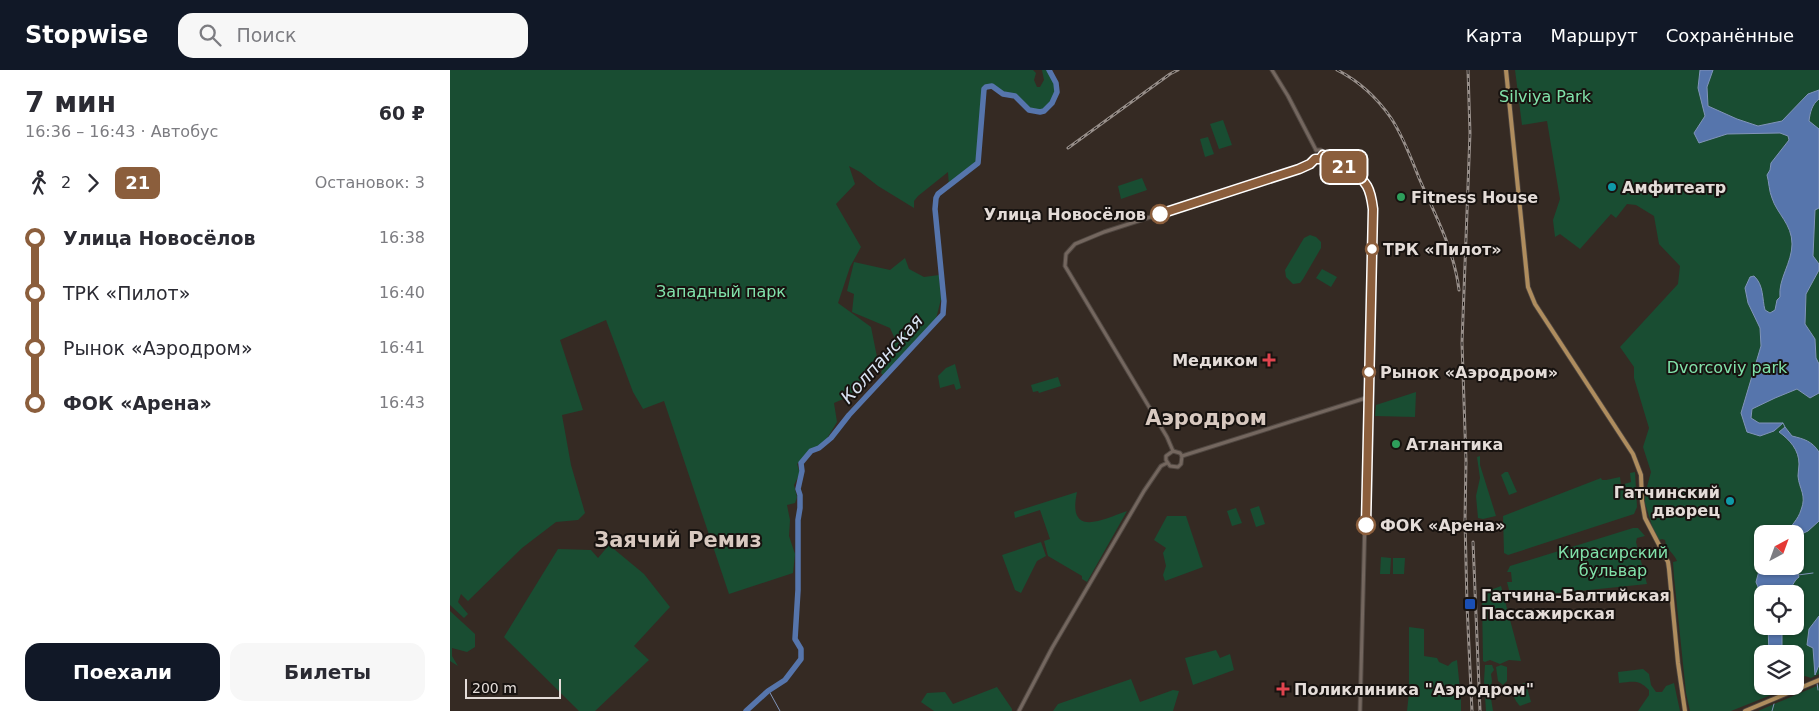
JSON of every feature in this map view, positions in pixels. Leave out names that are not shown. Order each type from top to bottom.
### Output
[{"type":"main road","points":[[1506,70],[1528,287],[1535,304],[1630,449],[1640,468],[1645,518],[1668,562],[1678,663],[1685,711]]},
{"type":"main road","points":[[1745,711],[1819,680]]},
{"type":"street","points":[[1272,70],[1316,150]]},
{"type":"street","points":[[1316,150],[1321,150],[1323,155],[1361,179],[1368,187],[1372,199],[1369,397],[1360,711]]},
{"type":"street","points":[[1315,159],[1313,153],[1316,150]]},
{"type":"street","points":[[1182,456],[1180,453],[1173,451],[1162,428],[1065,266],[1065,258],[1069,250],[1076,244],[1104,232],[1299,169],[1310,164],[1315,159],[1320,159],[1323,155]]},
{"type":"street","points":[[1182,456],[1369,397]]},
{"type":"street","points":[[1173,451],[1166,456],[1167,463],[1170,466],[1178,467],[1183,460],[1182,456]]},
{"type":"street","points":[[1019,711],[1049,654],[1144,491],[1161,466],[1167,463]]},
{"type":"green space","name":"Западный парк","points":[[450,70],[1033,70],[1036,73],[1034,80],[1037,87],[1040,87],[1044,80],[1042,70],[1049,70],[1056,83],[1057,92],[1052,103],[1044,111],[1029,110],[1015,96],[1003,94],[992,86],[984,88],[978,163],[949,187],[948,172],[918,196],[914,201],[914,208],[849,166],[855,184],[836,204],[861,247],[850,267],[838,303],[871,327],[878,362],[850,396],[834,403],[837,422],[823,445],[810,451],[797,464],[800,473],[794,485],[797,497],[795,503],[787,505],[790,520],[789,536],[795,554],[793,573],[729,594],[664,401],[643,409],[633,392],[606,320],[560,340],[583,410],[562,415],[571,465],[585,513],[578,520],[556,522],[522,548],[468,601],[461,594],[458,602],[468,614],[464,618],[450,605]]},
{"type":"green space","name":"Dvorcoviy park","points":[[1515,70],[1819,70],[1819,674],[1811,678],[1804,677],[1804,645],[1754,645],[1754,695],[1771,695],[1731,711],[1690,711],[1686,693],[1674,577],[1673,562],[1677,561],[1665,540],[1659,540],[1653,529],[1645,503],[1645,494],[1651,472],[1643,447],[1649,428],[1634,378],[1634,367],[1620,347],[1678,284],[1680,266],[1659,244],[1654,216],[1636,205],[1627,204],[1616,218],[1611,214],[1580,249],[1560,234],[1555,237],[1553,220],[1560,199],[1547,121],[1522,125]]},
{"type":"green space","points":[[1223,120],[1232,145],[1219,149],[1210,124]]},
{"type":"green space","points":[[1208,137],[1214,154],[1205,157],[1200,139]]},
{"type":"green space","points":[[1142,178],[1147,190],[1121,199],[1118,186]]},
{"type":"green space","points":[[1310,235],[1316,237],[1321,242],[1321,248],[1300,283],[1293,284],[1286,277],[1285,270],[1304,238]]},
{"type":"green space","points":[[905,258],[909,269],[924,277],[939,275],[941,299],[936,319],[884,376],[881,373],[895,339],[890,328],[852,312],[854,294],[847,291],[854,262],[890,270]]},
{"type":"green space","points":[[1322,269],[1337,277],[1331,287],[1316,278]]},
{"type":"green space","points":[[955,364],[961,388],[956,390],[954,384],[940,388],[938,376],[946,368]]},
{"type":"green space","points":[[1058,377],[1061,386],[1039,393],[1038,391],[1033,392],[1031,385]]},
{"type":"green space","points":[[1416,392],[1415,417],[1375,416],[1376,405]]},
{"type":"green space","points":[[1480,456],[1480,465],[1496,516],[1483,519],[1478,518],[1476,496],[1480,478],[1477,457]]},
{"type":"green space","points":[[1508,472],[1517,492],[1509,495],[1501,475]]},
{"type":"green space","points":[[1635,472],[1637,507],[1634,514],[1508,555],[1504,553],[1503,516],[1601,478],[1606,480],[1620,477],[1621,485],[1631,482],[1630,473]]},
{"type":"green space","points":[[1077,492],[1075,506],[1077,516],[1082,521],[1098,521],[1127,511],[1087,582],[1082,579],[1082,576],[1048,556],[1044,541],[1050,539],[1040,510],[1015,518],[1014,512]]},
{"type":"green space","points":[[1259,506],[1265,524],[1256,527],[1250,509]]},
{"type":"green space","points":[[1236,508],[1242,523],[1232,526],[1227,511]]},
{"type":"green space","points":[[1167,516],[1186,516],[1203,567],[1165,581],[1163,575],[1166,566],[1163,553],[1166,548],[1154,540]]},
{"type":"green space","name":"Кирасирский бульвар","points":[[1638,528],[1645,536],[1637,538],[1636,542],[1647,584],[1511,598],[1507,582],[1512,582],[1511,572],[1507,572],[1510,566]]},
{"type":"green space","points":[[1041,542],[1046,556],[1037,561],[1021,593],[1015,590],[1002,555]]},
{"type":"green space","points":[[609,545],[644,574],[670,607],[634,646],[649,660],[595,711],[579,711],[504,637],[558,549],[591,550],[598,558]]},
{"type":"green space","points":[[1381,557],[1391,558],[1390,574],[1380,574]]},
{"type":"green space","points":[[1393,558],[1405,558],[1404,574],[1393,574]]},
{"type":"green space","points":[[1501,586],[1521,661],[1509,660],[1500,664],[1490,660],[1483,661],[1482,596],[1487,594],[1488,591]]},
{"type":"green space","points":[[450,611],[475,634],[475,647],[467,652],[452,648],[452,656],[458,666],[450,661]]},
{"type":"green space","points":[[1409,627],[1424,629],[1424,656],[1437,658],[1439,662],[1448,666],[1457,660],[1461,711],[1407,711],[1409,693]]},
{"type":"green space","points":[[1216,650],[1220,658],[1230,654],[1234,670],[1193,685],[1185,658]]},
{"type":"green space","points":[[1485,665],[1492,665],[1494,670],[1491,674],[1490,692],[1493,711],[1486,711]]},
{"type":"green space","points":[[1501,665],[1507,667],[1507,681],[1503,685],[1498,681],[1496,667]]},
{"type":"green space","points":[[1643,669],[1649,674],[1651,685],[1656,692],[1662,692],[1666,686],[1674,683],[1680,711],[1638,711],[1649,695],[1649,690],[1638,683],[1619,683],[1618,672]]},
{"type":"green space","points":[[1131,679],[1140,702],[1173,690],[1179,691],[1173,711],[1053,711],[1058,704]]},
{"type":"green space","points":[[1524,683],[1526,684],[1531,702],[1520,706],[1514,698],[1513,691],[1514,688]]},
{"type":"green space","points":[[1819,685],[1819,711],[1758,711],[1796,695],[1804,695],[1804,691]]},
{"type":"green space","points":[[997,687],[1012,711],[934,711],[921,702],[927,693],[945,692],[953,704]]},
{"type":"water","points":[[1700,70],[1713,70],[1707,87],[1708,106],[1758,126],[1782,121],[1808,94],[1819,90],[1819,99],[1813,106],[1809,121],[1819,129],[1819,208],[1815,210],[1813,256],[1819,264],[1819,270],[1806,294],[1805,324],[1815,339],[1816,358],[1819,364],[1819,393],[1810,398],[1797,389],[1752,409],[1751,418],[1759,423],[1783,423],[1774,431],[1760,436],[1747,432],[1741,413],[1761,346],[1760,328],[1748,303],[1745,288],[1750,277],[1754,276],[1760,284],[1765,310],[1770,313],[1775,310],[1777,300],[1780,297],[1781,284],[1790,258],[1792,244],[1790,231],[1774,204],[1767,175],[1771,163],[1789,140],[1788,136],[1780,133],[1727,134],[1699,143],[1694,133],[1705,116],[1698,88]]},
{"type":"water","points":[[1785,427],[1792,436],[1814,445],[1819,452],[1819,521],[1804,533],[1804,525],[1793,525],[1800,514],[1803,505],[1803,496],[1798,476],[1799,459],[1796,450],[1787,438],[1779,432]]},
{"type":"water","points":[[1758,575],[1798,575],[1799,577],[1793,585],[1757,585]]},
{"type":"water","points":[[1819,616],[1819,665],[1815,675],[1813,648],[1807,645],[1809,629]]},
{"type":"water","points":[[1768,635],[1782,635],[1782,645],[1769,645]]},
{"type":"waterway","name":"Колпанская","points":[[746,711],[768,691],[785,680],[801,659],[801,649],[795,639],[798,590],[798,520],[800,508],[798,489],[802,471],[801,463],[811,451],[819,448],[831,438],[849,415],[943,314],[944,301],[935,209],[936,198],[938,194],[978,163],[984,89],[992,86],[1003,94],[1015,96],[1029,110],[1044,111],[1052,103],[1057,92],[1056,83],[1049,70]]},
{"type":"waterway","points":[[1783,423],[1785,427]]},
{"type":"waterway","points":[[1804,574],[1813,573]]},
{"type":"waterway","points":[[1817,683],[1818,690]]},
{"type":"waterway","points":[[769,691],[780,711]]},
{"type":"waterway","points":[[1772,711],[1774,704]]},
{"type":"railway","points":[[1068,148],[1178,70]]},
{"type":"railway","points":[[1337,70],[1353,79],[1374,97],[1395,125],[1443,232],[1453,260],[1459,290]]},
{"type":"railway","points":[[1468,70],[1470,133],[1462,343],[1466,461],[1467,605],[1472,711]]},
{"type":"railway","points":[[1473,542],[1480,711]]},
{"type":"bus line","name":"21","points":[[1160,214],[1299,169],[1310,164],[1315,159],[1319,160],[1323,155],[1365,182],[1370,191],[1373,209],[1366,525]]},
{"type":"place","name":"Амфитеатр","points":[[1612,187]]},
{"type":"place","name":"Fitness House","points":[[1401,197]]},
{"type":"place","name":"Улица Новосёлов","points":[[1160,214]]},
{"type":"place","name":"ТРК «Пилот»","points":[[1372,249]]},
{"type":"place","name":"Медиком","points":[[1269,360]]},
{"type":"place","name":"Рынок «Аэродром»","points":[[1369,372]]},
{"type":"place","name":"Атлантика","points":[[1396,444]]},
{"type":"place","name":"Гатчинский дворец","points":[[1730,501]]},
{"type":"place","name":"ФОК «Арена»","points":[[1366,525]]},
{"type":"place","name":"Гатчина-Балтийская Пассажирская","points":[[1470,604]]},
{"type":"place","name":"Поликлиника \"Аэродром\"","points":[[1283,689]]},
{"type":"district","name":"Аэродром","points":[[1206,418]]},
{"type":"district","name":"Заячий Ремиз","points":[[678,540]]},
{"type":"park label","name":"Silviya Park","points":[[1545,96]]}]
